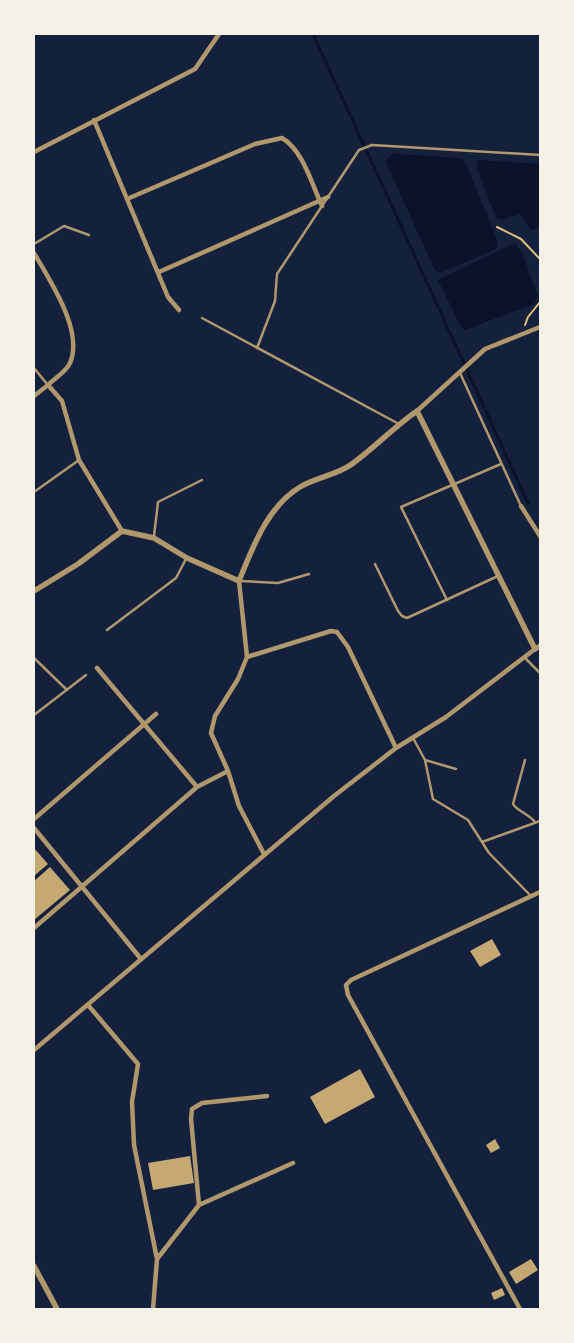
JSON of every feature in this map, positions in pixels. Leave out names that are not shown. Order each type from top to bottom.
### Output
[{"type":"street","points":[[34,152],[195,69],[219,34]]},
{"type":"street","points":[[94,120],[168,297],[179,310]]},
{"type":"street","points":[[127,199],[255,144],[282,138],[289,142],[297,153],[322,206]]},
{"type":"street","points":[[159,272],[328,197]]},
{"type":"street","points":[[34,396],[70,364],[74,338],[66,313],[35,256]]},
{"type":"street","points":[[264,854],[239,806],[228,771],[211,733],[215,716],[238,679],[246,657],[239,581],[255,541],[280,503],[301,487],[351,465],[417,411],[485,349],[540,327]]},
{"type":"street","points":[[48,385],[62,401],[78,460],[122,531],[154,538],[187,558],[239,581]]},
{"type":"street","points":[[34,1050],[264,854],[396,748],[446,718],[538,647],[499,576],[417,411]]},
{"type":"street","points":[[521,506],[540,536]]},
{"type":"street","points":[[34,591],[78,564],[122,531]]},
{"type":"street","points":[[246,657],[330,631],[337,632],[348,647],[396,748]]},
{"type":"street","points":[[97,668],[197,786]]},
{"type":"street","points":[[34,819],[156,714]]},
{"type":"street","points":[[34,928],[197,786],[228,771]]},
{"type":"street","points":[[34,828],[141,959]]},
{"type":"street","points":[[520,1309],[348,995],[346,985],[351,980],[540,892]]},
{"type":"street","points":[[88,1005],[138,1064],[132,1102],[134,1145],[157,1259],[153,1309]]},
{"type":"street","points":[[198,1205],[191,1119],[192,1110],[202,1104],[267,1096]]},
{"type":"street","points":[[157,1259],[198,1205],[293,1163]]},
{"type":"street","points":[[34,1266],[57,1309]]},
{"type":"lane","points":[[257,348],[275,301],[277,274],[355,155],[363,148],[372,145],[540,155]]},
{"type":"lane","points":[[34,244],[64,226],[89,235]]},
{"type":"lane","points":[[202,318],[399,424]]},
{"type":"lane","points":[[34,368],[48,385]]},
{"type":"lane","points":[[461,370],[521,506]]},
{"type":"lane","points":[[34,492],[78,460]]},
{"type":"lane","points":[[447,600],[401,508],[501,464]]},
{"type":"lane","points":[[154,538],[158,502],[202,480]]},
{"type":"lane","points":[[107,630],[176,578],[187,558]]},
{"type":"lane","points":[[375,564],[402,616],[407,618],[499,576]]},
{"type":"lane","points":[[239,581],[278,582],[309,574]]},
{"type":"lane","points":[[524,657],[540,673]]},
{"type":"lane","points":[[34,658],[68,690]]},
{"type":"lane","points":[[34,715],[86,675]]},
{"type":"lane","points":[[413,738],[425,760],[433,799],[468,820],[495,860],[531,896]]},
{"type":"lane","points":[[425,760],[456,769]]},
{"type":"lane","points":[[525,760],[513,804],[518,810],[529,814],[535,822]]},
{"type":"lane","points":[[482,842],[516,832],[540,821]]},
{"type":"path","points":[[497,227],[521,239],[540,259]]},
{"type":"path","points":[[522,334],[528,317],[540,302]]},
{"type":"water","points":[[393,154],[462,158],[466,163],[498,242],[496,249],[440,273],[435,270],[386,163],[387,158]]},
{"type":"water","points":[[478,160],[540,164],[540,227],[531,230],[520,214],[502,220],[496,218],[476,166]]},
{"type":"water","points":[[515,243],[522,252],[538,297],[534,304],[465,330],[461,327],[438,280]]},
{"type":"building","points":[[34,848],[48,864],[34,876]]},
{"type":"building","points":[[50,867],[70,890],[34,920],[34,881]]},
{"type":"building","points":[[492,939],[501,955],[480,967],[470,951]]},
{"type":"building","points":[[360,1069],[375,1097],[325,1124],[310,1097]]},
{"type":"building","points":[[495,1139],[500,1148],[491,1153],[486,1145]]},
{"type":"building","points":[[190,1156],[194,1183],[153,1190],[148,1163]]},
{"type":"building","points":[[531,1259],[538,1270],[516,1284],[509,1272]]},
{"type":"building","points":[[502,1288],[505,1295],[494,1300],[491,1293]]},
{"type":"waterway","points":[[313,34],[528,503]]}]
